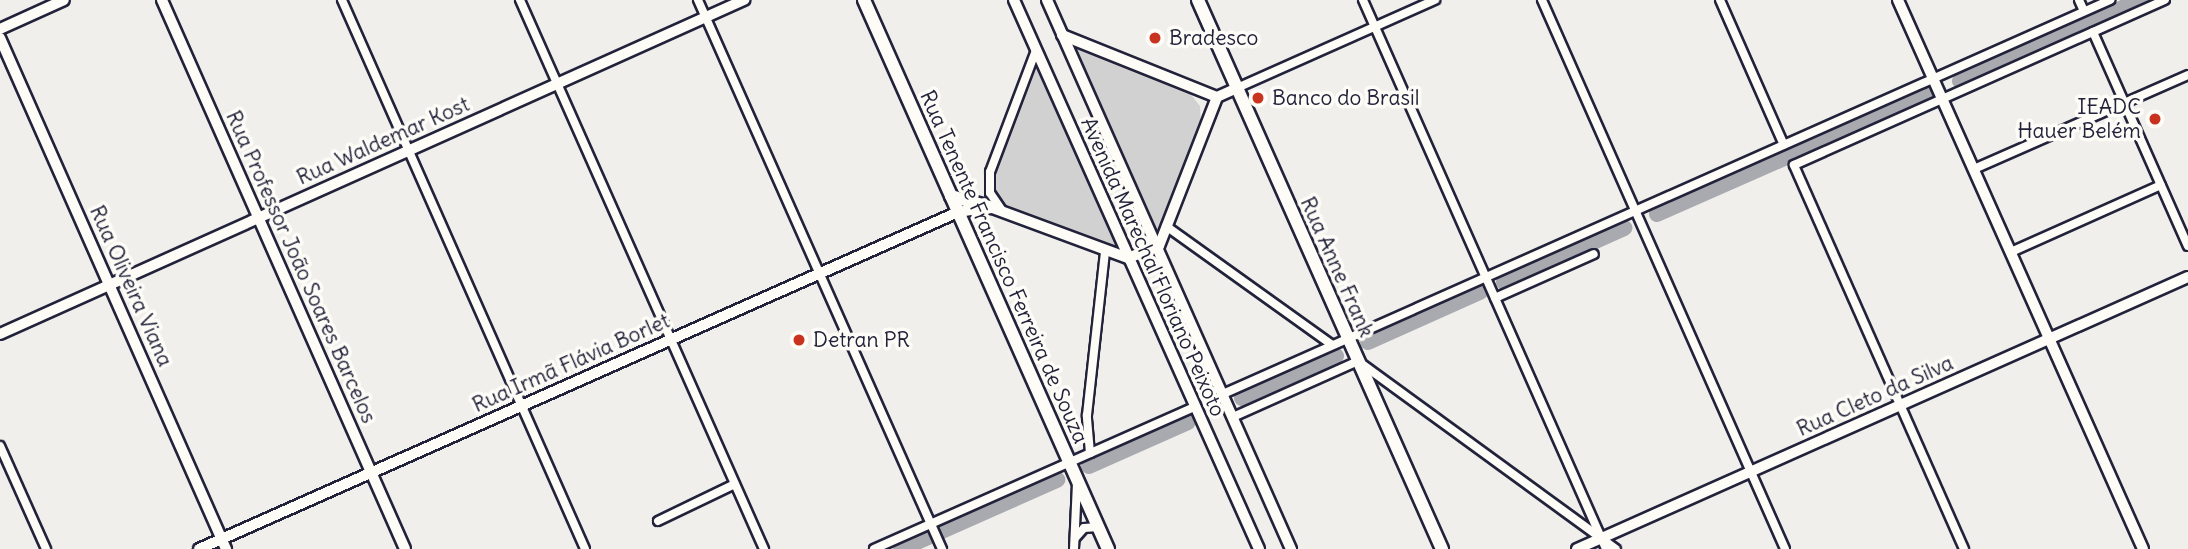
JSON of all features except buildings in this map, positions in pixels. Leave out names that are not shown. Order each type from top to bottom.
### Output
[{"type":"main road","points":[[0,29],[64,0]]},
{"type":"main road","name":"Rua Professor João Soares Barcelos","points":[[162,0],[405,549]]},
{"type":"main road","name":"Rua Tenente Francisco Ferreira de Souza","points":[[864,0],[1108,549]]},
{"type":"main road","name":"Rua Anne Frank","points":[[1198,0],[1442,549]]},
{"type":"main road","name":"Rua Oliveira Viana","points":[[0,38],[224,544]]},
{"type":"main road","points":[[951,196],[990,207]]},
{"type":"street","points":[[342,0],[585,549]]},
{"type":"street","points":[[520,0],[764,549]]},
{"type":"street","points":[[698,0],[940,546]]},
{"type":"street","name":"Rua Waldemar Kost","points":[[0,334],[744,0]]},
{"type":"street","name":"Avenida Marechal Floriano Peixoto","points":[[1014,0],[1259,549]]},
{"type":"street","name":"Avenida Marechal Floriano Peixoto","points":[[1047,0],[1159,246],[1291,549]]},
{"type":"street","points":[[1363,0],[1606,549]]},
{"type":"street","points":[[990,207],[1105,252],[1128,258],[1159,246],[1217,97],[1435,0]]},
{"type":"street","points":[[1542,0],[1785,549]]},
{"type":"street","points":[[1720,0],[1784,145]]},
{"type":"street","points":[[1898,0],[2143,549]]},
{"type":"street","points":[[2079,0],[2084,11]]},
{"type":"street","points":[[1223,394],[2110,0]]},
{"type":"street","points":[[1964,549],[1794,165],[2165,0]]},
{"type":"street","points":[[2093,32],[2188,246]]},
{"type":"street","points":[[1062,35],[1217,97]]},
{"type":"street","points":[[1003,212],[990,193],[990,172],[1036,50]]},
{"type":"street","points":[[1973,169],[2188,75]]},
{"type":"street","points":[[2011,252],[2161,185]]},
{"type":"street","name":"Rua Irmã Flávia Borlet","points":[[199,549],[224,544],[372,472],[958,212],[990,207]]},
{"type":"street","points":[[1166,226],[1332,345]]},
{"type":"street","points":[[1090,453],[1087,415],[1105,252]]},
{"type":"street","points":[[1495,298],[1594,254]]},
{"type":"street","name":"Rua Cleto da Silva","points":[[1577,549],[2188,277]]},
{"type":"street","points":[[1234,417],[1358,362],[1616,549]]},
{"type":"street","points":[[874,549],[932,527],[1194,407]]},
{"type":"street","points":[[0,446],[46,549]]},
{"type":"street","points":[[1074,549],[1077,480]]},
{"type":"street","points":[[658,521],[735,484]]},
{"type":"street","points":[[1075,538],[1084,528],[1098,527]]},
{"type":"shaded area","points":[[1077,49],[1188,91],[1200,106],[1201,125],[1157,231],[1082,62],[1077,60]]},
{"type":"shaded area","points":[[1039,67],[1117,243],[1116,248],[1008,210],[994,194],[993,176],[1032,70]]},
{"type":"waterway","points":[[1960,81],[2140,0]]},
{"type":"waterway","points":[[1657,214],[1927,95]]},
{"type":"waterway","points":[[1504,282],[1624,228]]},
{"type":"waterway","points":[[1368,342],[1480,292]]},
{"type":"waterway","points":[[1242,398],[1336,356]]},
{"type":"waterway","points":[[1089,466],[1188,422]]},
{"type":"waterway","points":[[901,549],[1057,480]]},
{"type":"place","name":"Bradesco","points":[[1155,38]]},
{"type":"place","name":"Banco do Brasil","points":[[1258,98]]},
{"type":"place","name":"IEADC Hauer Belém","points":[[2155,119]]},
{"type":"place","name":"Detran PR","points":[[799,340]]}]
